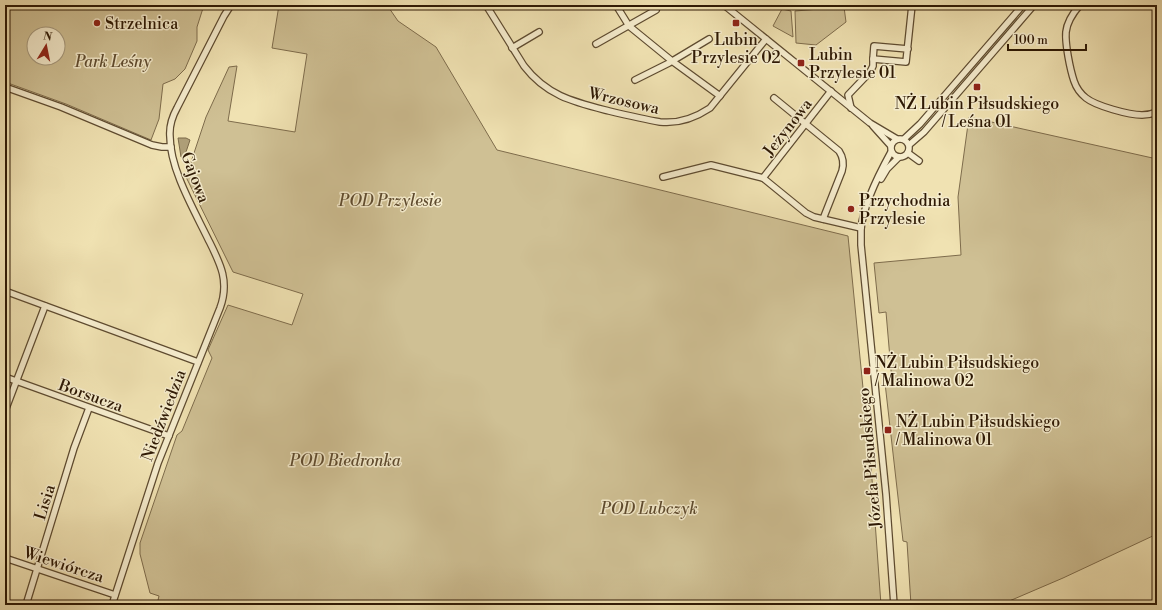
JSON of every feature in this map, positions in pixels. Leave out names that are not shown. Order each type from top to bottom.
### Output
[{"type":"street","name":"Gajowa","points":[[198,362],[222,303],[224,294],[224,279],[220,263],[180,180],[171,148],[170,131],[173,114],[231,5]]},
{"type":"street","name":"Wrzosowa","points":[[486,5],[529,73],[540,83],[561,96],[575,102],[651,121],[673,123],[692,118],[710,108],[766,39]]},
{"type":"street","points":[[616,5],[629,26],[672,61],[720,96]]},
{"type":"street","points":[[724,5],[870,123],[897,139],[904,139],[920,124],[1023,5]]},
{"type":"street","points":[[873,59],[906,62],[912,5]]},
{"type":"street","points":[[909,145],[924,132],[1034,5]]},
{"type":"street","points":[[1080,5],[1068,24],[1066,41],[1074,81],[1078,90],[1086,98],[1104,107],[1134,115],[1149,115],[1157,112]]},
{"type":"street","points":[[596,44],[656,10]]},
{"type":"street","points":[[512,48],[539,32]]},
{"type":"street","points":[[635,80],[672,61],[709,39]]},
{"type":"street","points":[[851,108],[848,95],[870,72],[873,66],[874,46],[908,49]]},
{"type":"street","points":[[5,88],[61,107],[152,145],[162,148],[171,148]]},
{"type":"street","name":"Jeżynowa","points":[[763,178],[831,91]]},
{"type":"street","points":[[774,98],[839,151],[842,156],[844,166],[823,219]]},
{"type":"street","points":[[870,123],[895,155],[900,157],[906,156],[910,148],[904,139]]},
{"type":"street","points":[[891,149],[892,143],[897,139]]},
{"type":"street","name":"Józefa Piłsudskiego","points":[[891,149],[866,208],[861,228],[861,244],[886,494],[894,605]]},
{"type":"street","points":[[908,153],[919,161]]},
{"type":"street","name":"Józefa Piłsudskiego","points":[[873,191],[887,169],[900,157]]},
{"type":"street","points":[[663,177],[711,166],[763,178],[806,213],[823,219],[861,228]]},
{"type":"street","name":"Niedźwiedzia","points":[[5,291],[198,362],[158,463],[112,605]]},
{"type":"street","points":[[5,411],[45,306]]},
{"type":"street","name":"Borsucza","points":[[5,377],[169,436]]},
{"type":"street","name":"Lisia","points":[[26,605],[74,448],[89,408]]},
{"type":"street","name":"Wiewiórcza","points":[[5,558],[115,595]]},
{"type":"green space","name":"Park Leśny","points":[[5,5],[204,5],[197,27],[197,41],[185,69],[175,79],[163,84],[159,119],[151,140],[66,104],[5,82]]},
{"type":"green space","points":[[279,5],[387,5],[398,21],[436,47],[497,150],[848,236],[872,479],[881,605],[152,605],[157,604],[159,596],[150,593],[140,554],[140,543],[177,435],[182,431],[212,358],[208,350],[228,305],[292,325],[303,294],[233,272],[186,177],[206,117],[229,67],[237,66],[228,121],[295,132],[307,54],[272,48]]},
{"type":"green space","points":[[844,7],[846,22],[816,45],[796,43],[795,11]]},
{"type":"green space","points":[[782,9],[791,11],[793,37],[773,26]]},
{"type":"green space","points":[[969,117],[1157,159],[1157,534],[1063,578],[1000,605],[911,605],[907,542],[903,541],[885,383],[892,382],[886,312],[879,313],[874,263],[961,255],[958,197]]},
{"type":"shaded area","points":[[178,138],[186,138],[190,140],[184,158],[181,157]]},
{"type":"place","name":"Strzelnica","points":[[97,23]]},
{"type":"place","name":"Lubin Przylesie 02","points":[[736,23]]},
{"type":"place","name":"Lubin Przylesie 01","points":[[801,63]]},
{"type":"place","name":"NŻ Lubin Piłsudskiego / Leśna 01","points":[[977,87]]},
{"type":"place","name":"Przychodnia Przylesie","points":[[851,209]]},
{"type":"place","name":"NŻ Lubin Piłsudskiego / Malinowa 02","points":[[867,371]]},
{"type":"place","name":"NŻ Lubin Piłsudskiego / Malinowa 01","points":[[888,430]]},
{"type":"park label","name":"POD Przylesie","points":[[390,200]]},
{"type":"park label","name":"POD Biedronka","points":[[345,460]]},
{"type":"park label","name":"POD Lubczyk","points":[[649,508]]}]
